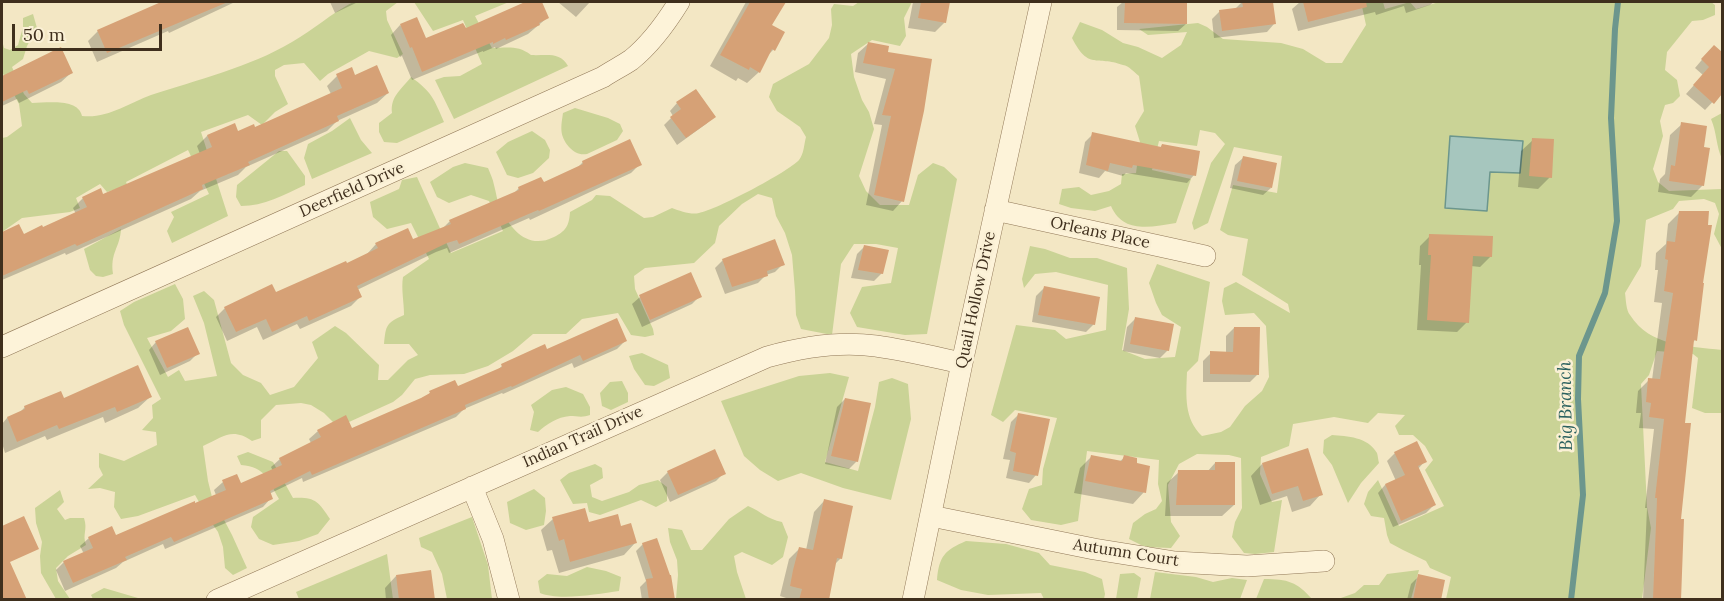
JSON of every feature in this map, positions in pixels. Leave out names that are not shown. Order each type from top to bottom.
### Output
[{"type":"street","name":"Deerfield Drive","points":[[2,347],[603,77],[648,45],[679,2]]},
{"type":"street","name":"Quail Hollow Drive","points":[[913,600],[1041,2]]},
{"type":"street","name":"Orleans Place","points":[[995,210],[1205,256]]},
{"type":"street","name":"Indian Trail Drive","points":[[217,600],[767,357],[792,350],[846,344],[876,346],[962,363]]},
{"type":"street","points":[[472,487],[493,539],[509,600]]},
{"type":"street","name":"Autumn Court","points":[[931,516],[1094,549],[1176,562],[1246,566],[1324,561]]},
{"type":"green space","points":[[353,2],[398,2],[386,11],[387,20],[403,54],[397,58],[369,51],[320,81],[304,63],[284,65],[275,70],[275,76],[288,104],[275,112],[262,125],[248,115],[201,132],[228,216],[172,243],[167,231],[174,217],[171,212],[209,194],[188,150],[126,182],[132,196],[120,188],[107,192],[100,184],[76,198],[80,208],[70,212],[22,218],[2,232],[2,138],[22,126],[19,104],[2,72],[2,40],[4,48],[10,50],[18,45],[23,18],[33,14],[37,28],[23,59],[12,67],[24,94],[32,103],[53,102],[75,106],[82,116],[109,113],[151,95],[259,59],[292,42]]},
{"type":"green space","points":[[414,2],[509,2],[475,16],[492,48],[512,48],[531,55],[557,56],[568,66],[454,119],[435,80],[460,76],[482,64],[463,20],[433,31]]},
{"type":"green space","points":[[859,2],[912,2],[904,18],[906,36],[900,46],[872,40],[851,54],[854,77],[874,129],[859,176],[866,191],[880,205],[909,205],[918,175],[933,163],[944,167],[957,179],[927,334],[905,335],[857,327],[850,313],[862,287],[891,283],[898,248],[876,244],[854,244],[841,264],[832,335],[801,329],[796,315],[792,255],[785,233],[776,216],[772,198],[758,194],[742,204],[719,226],[715,243],[694,263],[645,268],[634,276],[635,289],[654,335],[645,337],[631,335],[618,313],[582,319],[566,334],[533,334],[513,351],[488,366],[464,374],[430,375],[415,379],[393,402],[338,427],[324,413],[311,405],[301,403],[276,405],[261,420],[261,438],[252,441],[233,434],[203,446],[212,497],[247,568],[233,575],[225,568],[223,547],[218,532],[195,495],[138,516],[121,519],[114,507],[115,492],[100,488],[88,489],[103,475],[99,467],[99,453],[124,461],[157,445],[156,432],[142,430],[153,418],[152,405],[161,399],[124,325],[120,311],[134,302],[175,284],[183,299],[185,319],[171,331],[147,338],[168,377],[179,370],[185,381],[217,376],[204,323],[193,296],[204,291],[214,300],[231,363],[243,375],[261,383],[270,395],[294,387],[318,358],[312,342],[335,326],[346,333],[379,365],[378,380],[388,380],[408,360],[418,355],[409,344],[384,344],[388,325],[404,315],[403,277],[429,259],[411,223],[387,229],[373,217],[370,202],[399,189],[402,180],[417,177],[451,253],[503,231],[489,201],[471,195],[449,203],[437,197],[430,182],[453,167],[465,163],[488,168],[499,205],[509,224],[521,236],[536,241],[561,233],[568,224],[570,212],[592,200],[596,195],[610,196],[644,218],[653,217],[672,208],[693,213],[708,210],[767,181],[799,160],[806,137],[800,127],[777,111],[769,97],[773,84],[809,64],[829,38],[832,25],[831,9],[834,4],[853,6]]},
{"type":"green space","points":[[1361,2],[1383,2],[1385,9],[1410,2],[1416,9],[1439,2],[1711,2],[1715,5],[1715,15],[1703,20],[1692,21],[1667,52],[1665,70],[1677,80],[1680,96],[1673,103],[1665,105],[1660,121],[1663,136],[1653,169],[1658,182],[1669,191],[1722,189],[1722,249],[1714,234],[1719,214],[1715,203],[1704,199],[1679,201],[1673,209],[1646,220],[1641,266],[1625,293],[1629,313],[1638,326],[1648,333],[1659,339],[1684,346],[1722,350],[1722,413],[1705,413],[1692,408],[1698,358],[1693,354],[1657,351],[1649,375],[1641,384],[1647,507],[1651,528],[1642,599],[1446,599],[1451,577],[1430,568],[1426,561],[1390,543],[1384,518],[1371,516],[1364,504],[1368,492],[1378,480],[1399,526],[1444,506],[1425,470],[1433,460],[1425,446],[1413,435],[1399,435],[1395,426],[1405,415],[1378,413],[1368,423],[1334,417],[1293,424],[1289,446],[1261,457],[1260,474],[1272,502],[1282,500],[1274,552],[1244,553],[1232,537],[1235,522],[1242,508],[1241,458],[1229,455],[1197,454],[1179,464],[1168,485],[1171,522],[1180,536],[1171,548],[1145,547],[1129,539],[1133,523],[1156,509],[1162,501],[1158,484],[1159,460],[1087,451],[1078,521],[1061,525],[1031,520],[1022,509],[1029,489],[1042,485],[1043,469],[1057,418],[1015,410],[1003,422],[991,415],[1016,325],[1055,330],[1066,339],[1106,330],[1108,285],[1056,272],[1035,274],[1024,288],[1022,279],[1030,246],[1070,258],[1097,258],[1127,268],[1129,309],[1122,350],[1145,359],[1175,357],[1181,327],[1162,315],[1156,303],[1149,283],[1157,264],[1210,282],[1198,361],[1187,372],[1187,407],[1192,422],[1202,436],[1221,432],[1230,427],[1245,406],[1262,391],[1269,377],[1266,326],[1254,313],[1225,315],[1222,301],[1224,288],[1236,282],[1290,313],[1288,304],[1242,275],[1248,239],[1228,235],[1220,230],[1233,185],[1277,193],[1282,156],[1234,147],[1208,223],[1194,230],[1192,223],[1211,163],[1225,144],[1215,133],[1200,130],[1197,146],[1159,141],[1152,170],[1191,179],[1176,223],[1148,227],[1130,225],[1116,215],[1111,206],[1095,211],[1059,204],[1062,189],[1079,187],[1091,195],[1109,191],[1121,184],[1122,174],[1136,173],[1140,142],[1135,126],[1144,111],[1139,76],[1125,66],[1114,62],[1094,60],[1083,55],[1072,38],[1080,22],[1102,30],[1123,43],[1162,58],[1181,45],[1187,32],[1148,35],[1139,29],[1198,23],[1223,39],[1281,43],[1303,49],[1326,63],[1342,63],[1366,25]]},
{"type":"green space","points":[[411,77],[432,97],[444,122],[397,143],[384,142],[379,132],[379,123],[392,113],[395,97]]},
{"type":"green space","points":[[575,108],[608,118],[620,124],[623,131],[617,140],[587,154],[577,153],[566,143],[562,131],[563,113]]},
{"type":"green space","points":[[1722,113],[1722,159],[1711,119]]},
{"type":"green space","points":[[350,118],[361,140],[372,153],[312,179],[304,158],[308,144]]},
{"type":"green space","points":[[532,131],[545,140],[550,150],[549,158],[533,173],[518,178],[507,175],[496,152],[508,142]]},
{"type":"green space","points":[[279,151],[287,151],[305,176],[305,185],[266,202],[241,206],[236,197],[237,185]]},
{"type":"green space","points":[[121,229],[113,260],[113,274],[103,277],[96,276],[90,270],[84,249]]},
{"type":"green space","points":[[642,353],[668,365],[670,378],[654,386],[645,385],[634,369],[629,356]]},
{"type":"green space","points":[[830,373],[849,377],[825,462],[858,471],[875,407],[879,382],[892,378],[908,384],[911,419],[891,500],[843,488],[801,473],[778,481],[760,470],[744,456],[721,401],[799,376]]},
{"type":"green space","points":[[622,381],[628,393],[628,402],[611,410],[602,406],[600,393],[610,382]]},
{"type":"green space","points":[[566,387],[583,394],[590,407],[590,415],[561,418],[552,421],[538,432],[530,430],[534,412],[531,405],[552,390]]},
{"type":"green space","points":[[1332,435],[1363,441],[1377,454],[1379,463],[1361,483],[1348,503],[1332,465],[1323,453],[1324,440]]},
{"type":"green space","points":[[248,452],[273,462],[293,498],[311,499],[322,508],[330,519],[318,534],[299,541],[273,545],[259,539],[251,527],[253,517],[279,499],[269,480],[261,472],[256,468],[241,465],[237,456]]},
{"type":"green space","points":[[595,464],[602,468],[603,478],[590,485],[592,497],[602,501],[629,492],[639,485],[658,480],[667,487],[667,501],[656,507],[641,500],[600,515],[589,512],[587,503],[573,504],[560,480],[569,473]]},
{"type":"green space","points":[[534,489],[545,498],[544,525],[526,530],[510,523],[507,502]]},
{"type":"green space","points":[[60,490],[64,502],[57,509],[65,520],[84,518],[85,526],[86,545],[68,556],[56,568],[58,581],[70,599],[56,599],[41,573],[42,542],[36,523],[35,508]]},
{"type":"green space","points":[[748,506],[782,522],[788,537],[783,557],[772,565],[742,552],[734,556],[746,599],[676,599],[677,560],[670,542],[668,528],[682,530],[691,550],[702,550],[729,519]]},
{"type":"green space","points":[[472,517],[488,565],[492,599],[447,599],[442,574],[432,552],[421,547],[419,538]]},
{"type":"green space","points":[[966,541],[1006,544],[1039,553],[1050,565],[1085,572],[1102,579],[1104,599],[1044,599],[1041,593],[988,595],[961,590],[937,580],[939,565],[944,555]]},
{"type":"green space","points":[[387,554],[393,599],[299,599],[296,592]]},
{"type":"green space","points":[[587,567],[621,577],[619,591],[568,597],[540,593],[538,581],[547,574],[567,576]]},
{"type":"green space","points":[[1419,570],[1411,599],[1338,599],[1355,593],[1364,585],[1379,585],[1387,574]]},
{"type":"green space","points":[[1155,572],[1196,577],[1213,582],[1232,578],[1247,580],[1240,599],[1150,599]]},
{"type":"green space","points":[[1134,573],[1141,578],[1137,599],[1116,599],[1120,574]]},
{"type":"green space","points":[[1264,579],[1291,583],[1302,589],[1312,599],[1256,599]]},
{"type":"green space","points":[[104,588],[142,599],[93,599],[91,595]]},
{"type":"water","points":[[1450,136],[1523,141],[1520,173],[1490,172],[1487,211],[1445,208]]},
{"type":"building","points":[[161,2],[228,2],[107,53],[97,30]]},
{"type":"building","points":[[525,2],[542,2],[549,18],[539,23],[540,25],[506,40],[505,38],[493,44],[493,42],[422,72],[400,24],[417,17],[426,38],[463,23],[466,28]]},
{"type":"building","points":[[750,2],[786,2],[772,25],[785,32],[775,51],[772,49],[760,73],[720,55]]},
{"type":"building","points":[[921,2],[950,2],[946,23],[918,18]]},
{"type":"building","points":[[1125,2],[1187,2],[1187,24],[1124,23]]},
{"type":"building","points":[[1242,2],[1273,2],[1276,24],[1222,31],[1219,10],[1243,7]]},
{"type":"building","points":[[1303,2],[1366,2],[1367,7],[1308,22]]},
{"type":"building","points":[[868,42],[889,46],[888,52],[932,59],[924,111],[904,202],[874,195],[891,116],[882,115],[895,69],[863,63]]},
{"type":"building","points":[[1714,45],[1722,52],[1722,94],[1714,104],[1693,85],[1709,67],[1701,59]]},
{"type":"building","points":[[61,47],[73,73],[29,94],[27,90],[2,102],[2,76]]},
{"type":"building","points":[[377,65],[389,93],[337,116],[339,121],[248,162],[250,165],[202,185],[203,189],[77,246],[75,244],[2,276],[2,232],[19,224],[24,234],[42,225],[43,227],[87,207],[82,197],[101,188],[103,194],[212,147],[207,135],[235,123],[238,131],[254,124],[255,127],[342,88],[336,74],[352,67],[355,75]]},
{"type":"building","points":[[696,89],[716,117],[686,138],[670,117],[681,109],[676,102]]},
{"type":"building","points":[[1681,122],[1707,126],[1704,147],[1710,148],[1704,186],[1669,181],[1671,165],[1675,166]]},
{"type":"building","points":[[1092,132],[1161,147],[1162,144],[1200,151],[1196,176],[1133,165],[1132,168],[1110,163],[1108,171],[1086,165]]},
{"type":"building","points":[[1532,138],[1554,139],[1552,178],[1529,176]]},
{"type":"building","points":[[630,139],[642,165],[459,244],[457,240],[447,243],[357,286],[362,297],[309,321],[307,316],[272,332],[266,319],[236,332],[224,307],[272,284],[276,292],[346,261],[347,263],[378,248],[375,243],[408,228],[413,239],[451,224],[449,220],[519,190],[518,187],[541,177],[544,182]]},
{"type":"building","points":[[1243,156],[1277,163],[1272,188],[1237,181]]},
{"type":"building","points":[[1679,211],[1709,211],[1708,225],[1712,225],[1697,341],[1694,340],[1685,423],[1691,423],[1681,519],[1684,519],[1681,600],[1674,600],[1653,599],[1657,498],[1655,498],[1664,419],[1649,417],[1651,403],[1646,402],[1648,378],[1660,379],[1673,293],[1664,291],[1668,260],[1665,259],[1667,241],[1675,242]]},
{"type":"building","points":[[1429,234],[1493,236],[1492,257],[1473,256],[1469,323],[1427,320],[1431,255],[1428,255]]},
{"type":"building","points":[[775,239],[785,265],[767,271],[768,276],[732,287],[722,259]]},
{"type":"building","points":[[864,245],[889,250],[883,274],[858,270]]},
{"type":"building","points":[[691,272],[702,297],[650,320],[639,295]]},
{"type":"building","points":[[1044,286],[1100,297],[1095,325],[1038,315]]},
{"type":"building","points":[[1135,317],[1174,324],[1169,351],[1130,344]]},
{"type":"building","points":[[617,318],[627,341],[583,361],[580,355],[512,387],[465,405],[466,409],[312,475],[310,471],[270,491],[273,499],[174,542],[171,537],[125,557],[127,560],[73,583],[63,561],[93,548],[88,537],[112,526],[116,535],[226,490],[222,480],[237,474],[241,483],[282,465],[279,458],[321,437],[317,430],[346,415],[352,428],[421,398],[430,393],[429,391],[455,380],[458,386],[502,367],[501,364],[545,344],[547,349]]},
{"type":"building","points":[[188,327],[200,354],[167,368],[155,341]]},
{"type":"building","points":[[1234,327],[1260,327],[1259,375],[1210,374],[1210,351],[1233,352]]},
{"type":"building","points":[[138,365],[152,397],[117,412],[115,407],[59,429],[57,425],[17,442],[7,417],[25,409],[24,406],[61,391],[64,398]]},
{"type":"building","points":[[845,398],[871,403],[858,462],[831,456]]},
{"type":"building","points":[[1018,413],[1050,419],[1038,476],[1013,471],[1016,453],[1010,451]]},
{"type":"building","points":[[1417,441],[1427,462],[1418,466],[1436,505],[1401,521],[1385,484],[1405,475],[1394,452]]},
{"type":"building","points":[[1308,448],[1323,495],[1303,501],[1298,486],[1272,494],[1262,463]]},
{"type":"building","points":[[715,449],[726,474],[678,495],[667,471]]},
{"type":"building","points":[[1091,455],[1122,461],[1124,455],[1137,458],[1137,463],[1150,466],[1146,493],[1085,481]]},
{"type":"building","points":[[1215,462],[1235,462],[1235,505],[1176,505],[1178,470],[1215,470]]},
{"type":"building","points":[[824,499],[853,506],[842,559],[837,558],[829,600],[799,600],[802,589],[790,586],[793,570],[799,547],[813,550]]},
{"type":"building","points":[[585,508],[589,522],[618,514],[621,526],[631,523],[637,543],[570,562],[564,539],[559,541],[552,517]]},
{"type":"building","points":[[24,516],[39,549],[10,562],[27,600],[2,600],[2,526]]},
{"type":"building","points":[[657,538],[671,575],[675,600],[649,600],[646,579],[653,578],[642,543]]},
{"type":"building","points":[[431,570],[435,600],[399,600],[396,575]]},
{"type":"building","points":[[1418,574],[1445,580],[1441,600],[1413,600]]},
{"type":"waterway","name":"Big Branch","points":[[1571,600],[1583,495],[1578,399],[1579,356],[1605,293],[1617,221],[1611,118],[1618,2]]}]
